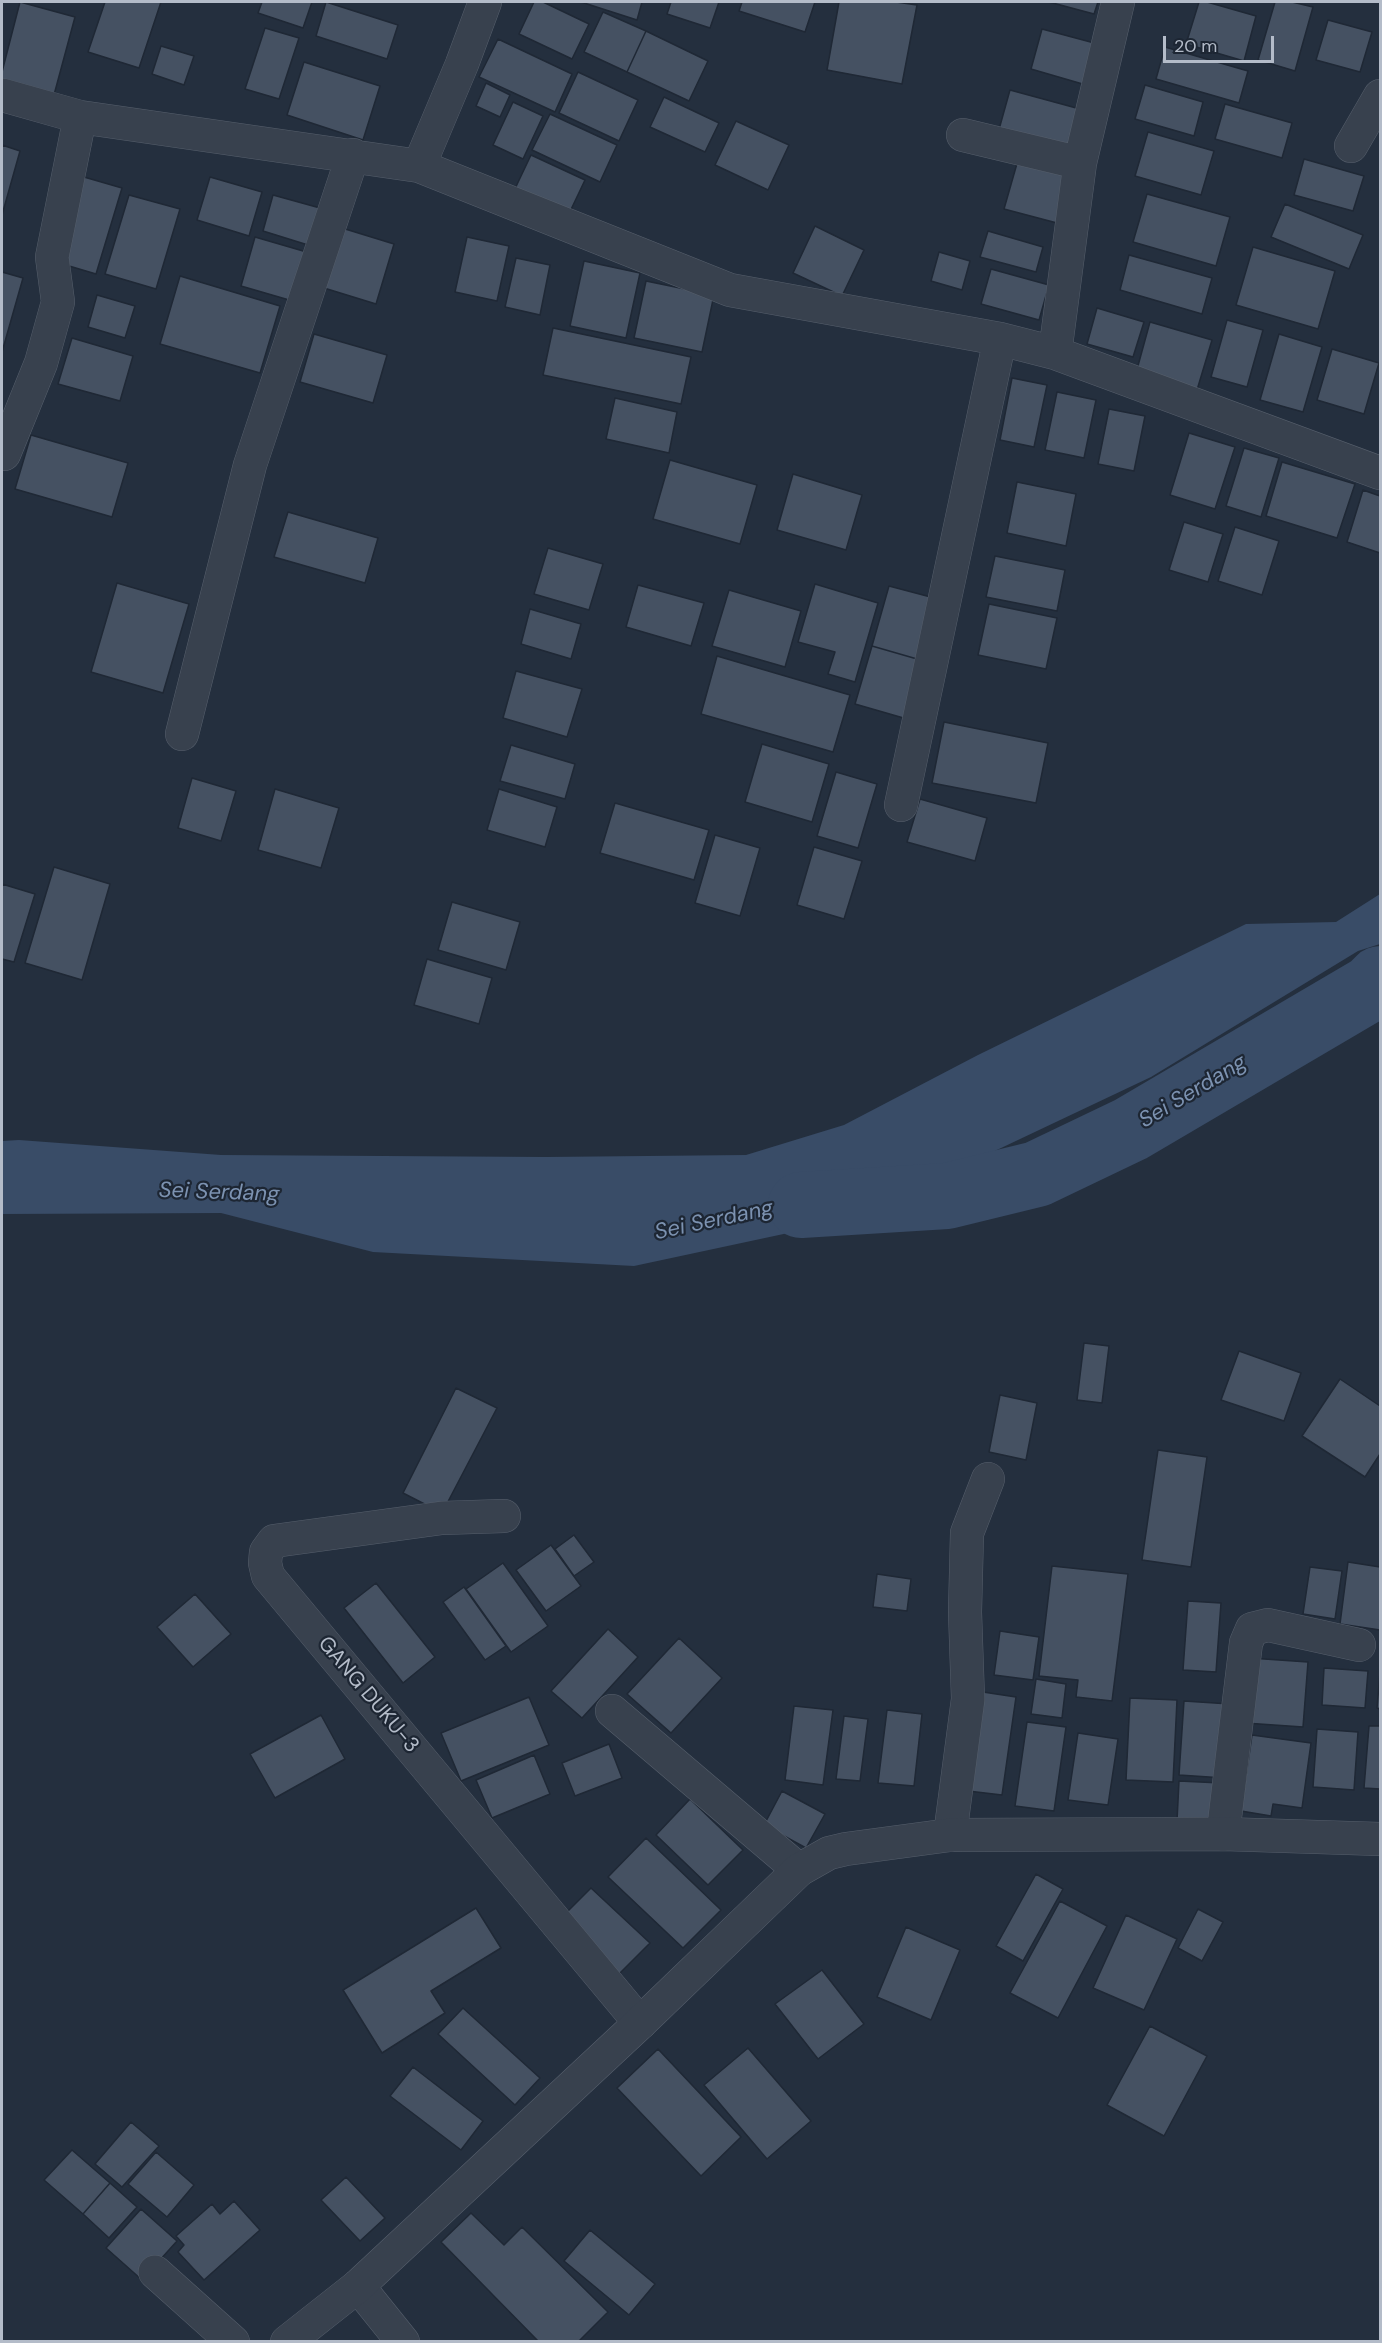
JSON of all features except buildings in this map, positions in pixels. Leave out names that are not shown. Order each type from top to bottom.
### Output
[{"type":"street","points":[[419,166],[462,64],[485,2]]},
{"type":"street","points":[[1055,353],[1080,163],[1118,2]]},
{"type":"street","points":[[2,95],[80,117],[419,166],[730,290],[1000,339],[1055,353],[1380,473]]},
{"type":"street","points":[[1352,146],[1380,96]]},
{"type":"street","points":[[4,454],[41,363],[58,302],[52,257],[80,117]]},
{"type":"street","points":[[963,135],[1080,163]]},
{"type":"street","points":[[182,734],[250,465],[353,155]]},
{"type":"street","points":[[901,805],[1000,339]]},
{"type":"street","points":[[950,1835],[968,1699],[965,1612],[967,1533],[988,1479]]},
{"type":"street","name":"GANG DUKU-3","points":[[504,1516],[442,1518],[274,1541],[266,1552],[265,1563],[268,1576],[640,2023]]},
{"type":"street","points":[[1222,1834],[1246,1643],[1252,1629],[1268,1625],[1359,1645]]},
{"type":"street","points":[[612,1711],[799,1870]]},
{"type":"street","points":[[286,2342],[358,2286],[640,2023],[799,1870],[829,1853],[950,1835],[1222,1834],[1380,1839]]},
{"type":"street","points":[[155,2272],[232,2342]]},
{"type":"street","points":[[358,2286],[403,2342]]},
{"type":"water","points":[[1380,894],[1380,944],[1358,951],[1151,1077],[849,1220],[634,1266],[373,1252],[221,1213],[2,1214],[2,1141],[19,1140],[221,1155],[546,1157],[746,1155],[844,1125],[978,1055],[1246,924],[1336,922]]},
{"type":"waterway","name":"Sei Serdang","points":[[801,1205],[947,1196],[1037,1174],[1131,1129],[1371,988],[1380,979]]}]
